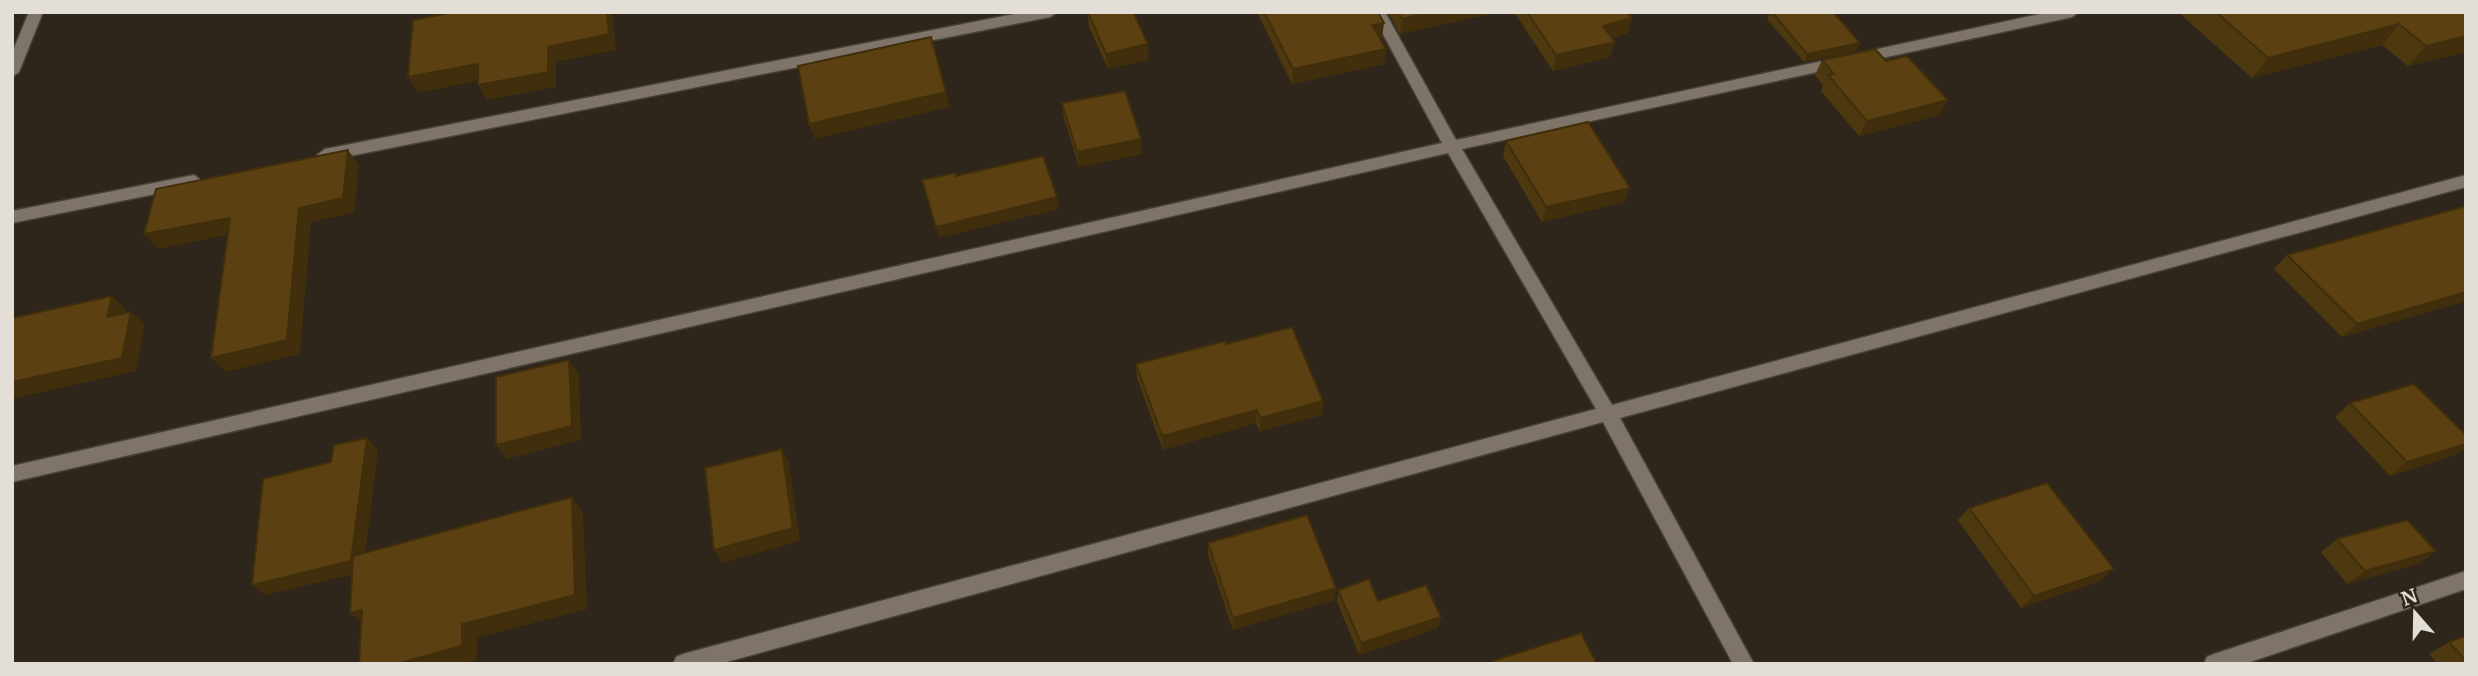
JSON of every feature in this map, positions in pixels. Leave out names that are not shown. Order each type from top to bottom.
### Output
[{"type":"street","points":[[12,72],[36,12]]},
{"type":"street","points":[[313,158],[1050,12]]},
{"type":"street","points":[[1378,12],[1452,146],[1608,414],[1744,664]]},
{"type":"street","points":[[12,474],[1452,146],[2072,12]]},
{"type":"street","points":[[12,217],[204,179]]},
{"type":"street","points":[[683,664],[2466,181]]},
{"type":"street","points":[[2214,664],[2466,580]]},
{"type":"building","points":[[454,12],[607,12],[609,34],[548,47],[548,72],[478,85],[478,64],[408,77],[413,20]]},
{"type":"building","points":[[1088,12],[1133,12],[1148,44],[1106,54]]},
{"type":"building","points":[[1264,12],[1378,12],[1384,23],[1372,25],[1386,49],[1293,69]]},
{"type":"building","points":[[1398,12],[1431,12],[1402,19]]},
{"type":"building","points":[[1527,12],[1627,12],[1632,18],[1603,26],[1615,42],[1556,55]]},
{"type":"building","points":[[1772,12],[1833,12],[1860,43],[1807,54]]},
{"type":"building","points":[[2216,12],[2466,12],[2466,36],[2426,46],[2399,24],[2268,58]]},
{"type":"building","points":[[931,37],[946,92],[809,124],[798,66]]},
{"type":"building","points":[[1875,49],[1886,61],[1907,56],[1948,100],[1867,121],[1828,75],[1834,74],[1822,60]]},
{"type":"building","points":[[1125,91],[1141,139],[1077,152],[1062,103]]},
{"type":"building","points":[[1588,122],[1630,188],[1546,207],[1506,141]]},
{"type":"building","points":[[348,150],[343,198],[299,208],[287,340],[211,358],[230,218],[144,234],[156,189]]},
{"type":"building","points":[[1043,156],[1057,197],[936,227],[922,180],[955,173],[956,176]]},
{"type":"building","points":[[2466,206],[2466,292],[2357,324],[2287,255]]},
{"type":"building","points":[[112,296],[107,317],[131,312],[122,358],[12,382],[12,318]]},
{"type":"building","points":[[1292,327],[1323,401],[1260,418],[1257,410],[1162,436],[1136,364]]},
{"type":"building","points":[[569,360],[572,426],[496,445],[496,377]]},
{"type":"building","points":[[2414,384],[2466,435],[2466,444],[2407,462],[2350,403]]},
{"type":"building","points":[[367,438],[351,561],[252,585],[263,479],[331,462],[334,445]]},
{"type":"building","points":[[782,449],[793,528],[714,550],[705,468]]},
{"type":"building","points":[[2047,483],[2114,569],[2034,596],[1969,508]]},
{"type":"building","points":[[572,497],[575,595],[462,624],[462,646],[396,664],[359,664],[362,610],[350,613],[353,556]]},
{"type":"building","points":[[1307,515],[1336,588],[1233,618],[1208,543]]},
{"type":"building","points":[[2407,520],[2436,551],[2365,571],[2337,539]]},
{"type":"building","points":[[1369,579],[1378,601],[1426,585],[1441,617],[1361,643],[1338,590]]},
{"type":"building","points":[[1581,633],[1597,664],[1494,664],[1493,661]]},
{"type":"building","points":[[2466,636],[2466,661],[2449,642]]}]
